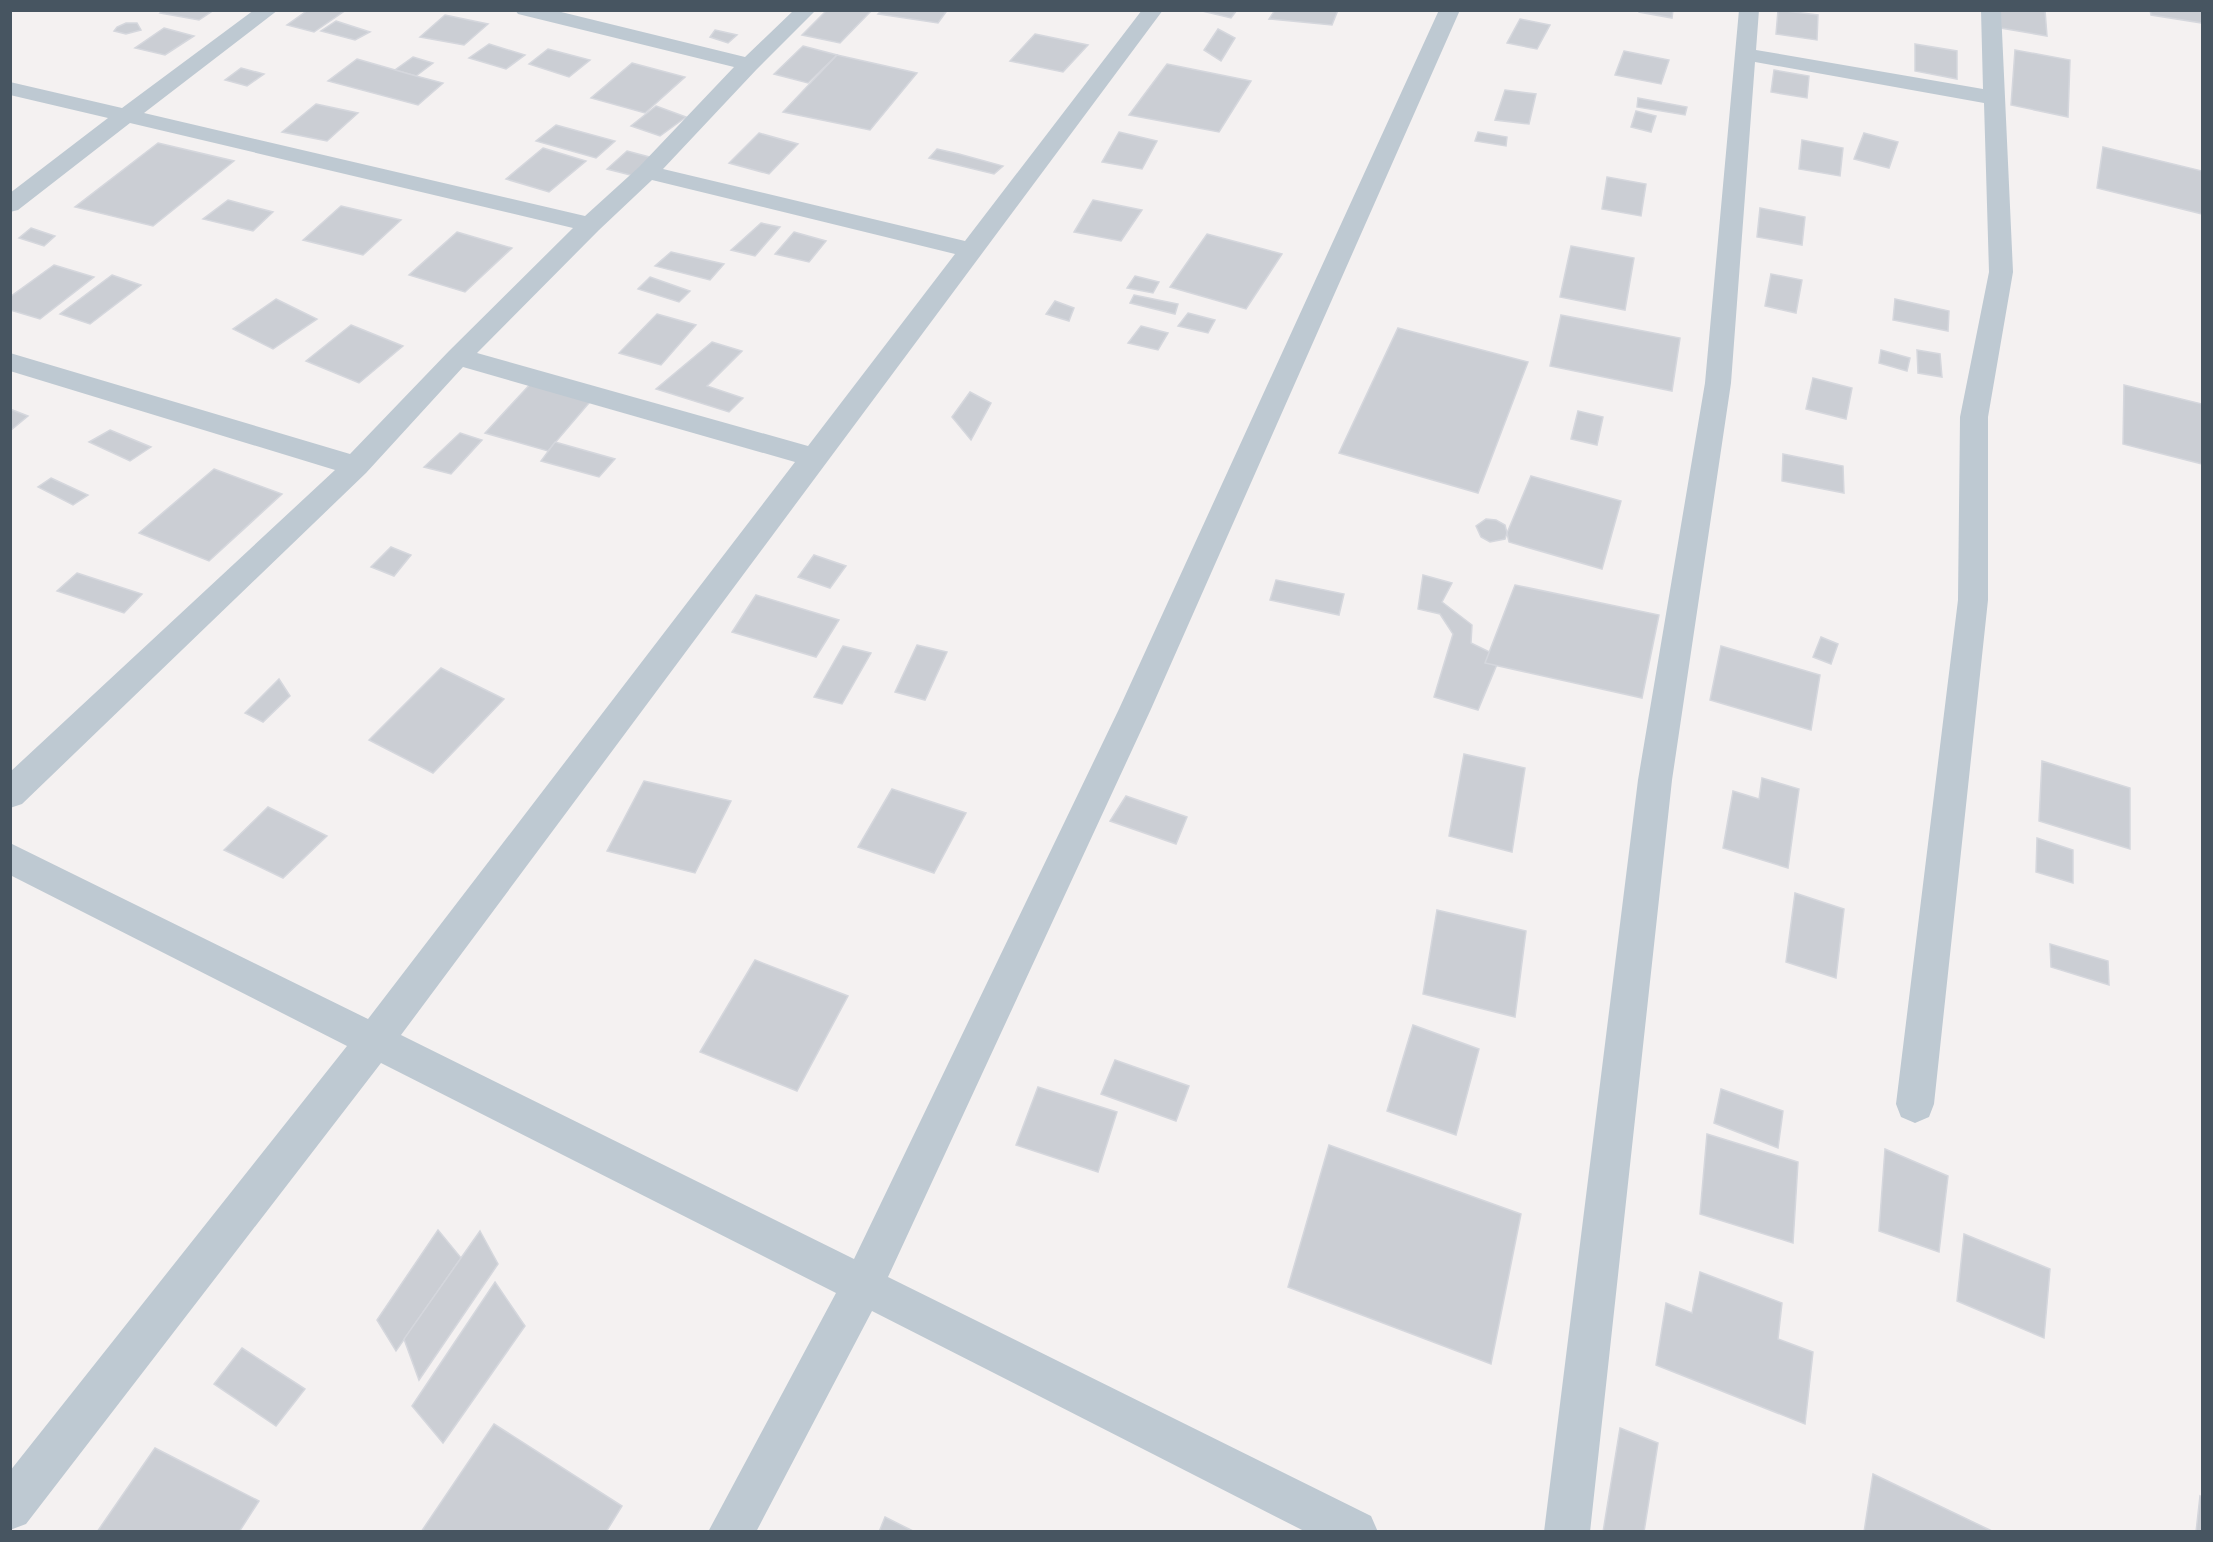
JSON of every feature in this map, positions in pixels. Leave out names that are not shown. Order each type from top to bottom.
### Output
[{"type":"street","points":[[10,205],[268,10]]},
{"type":"street","points":[[525,10],[749,64]]},
{"type":"street","points":[[10,794],[356,466],[458,357],[590,225],[647,172],[749,64],[806,10]]},
{"type":"street","points":[[10,1508],[375,1040],[1153,10]]},
{"type":"street","points":[[731,1532],[863,1285],[1135,710],[1450,10]]},
{"type":"street","points":[[1567,1532],[1655,780],[1718,383],[1749,10]]},
{"type":"street","points":[[1915,1104],[1973,600],[1974,417],[2001,272],[1990,10]]},
{"type":"street","points":[[1745,54],[1994,98]]},
{"type":"street","points":[[10,88],[590,225]]},
{"type":"street","points":[[647,172],[972,250]]},
{"type":"street","points":[[458,357],[815,458]]},
{"type":"street","points":[[10,362],[356,466]]},
{"type":"street","points":[[10,858],[1355,1532]]},
{"type":"building","points":[[163,10],[214,10],[199,20],[160,13]]},
{"type":"building","points":[[308,10],[346,10],[314,32],[287,25]]},
{"type":"building","points":[[827,10],[872,10],[840,43],[802,35]]},
{"type":"building","points":[[882,10],[946,12],[938,23],[878,14]]},
{"type":"building","points":[[1198,10],[1237,10],[1231,18]]},
{"type":"building","points":[[1275,10],[1338,10],[1332,25],[1269,19]]},
{"type":"building","points":[[1639,10],[1673,10],[1672,18],[1639,12]]},
{"type":"building","points":[[1778,10],[1818,15],[1817,40],[1776,34]]},
{"type":"building","points":[[2000,10],[2045,10],[2047,36],[2001,28]]},
{"type":"building","points":[[2150,10],[2202,10],[2202,23],[2151,15]]},
{"type":"building","points":[[445,15],[488,24],[464,45],[420,37]]},
{"type":"building","points":[[1520,19],[1550,25],[1537,49],[1507,43]]},
{"type":"building","points":[[336,21],[370,32],[355,40],[321,31]]},
{"type":"building","points":[[126,23],[137,23],[141,30],[126,34],[114,31]]},
{"type":"building","points":[[164,28],[194,36],[165,55],[135,48]]},
{"type":"building","points":[[1218,29],[1235,38],[1221,61],[1204,50]]},
{"type":"building","points":[[715,30],[737,35],[728,43],[710,37]]},
{"type":"building","points":[[1035,34],[1088,45],[1063,72],[1010,61]]},
{"type":"building","points":[[489,44],[525,55],[506,69],[469,58]]},
{"type":"building","points":[[1915,44],[1957,51],[1957,79],[1915,71]]},
{"type":"building","points":[[803,46],[837,55],[808,83],[774,74]]},
{"type":"building","points":[[548,49],[590,60],[569,77],[529,64]]},
{"type":"building","points":[[2015,50],[2070,60],[2068,117],[2011,105]]},
{"type":"building","points":[[1624,51],[1669,60],[1661,84],[1615,75]]},
{"type":"building","points":[[837,55],[917,73],[870,130],[783,112]]},
{"type":"building","points":[[413,57],[433,63],[416,76],[395,70]]},
{"type":"building","points":[[357,59],[443,83],[418,105],[328,81]]},
{"type":"building","points":[[632,63],[685,77],[645,113],[591,98]]},
{"type":"building","points":[[1167,64],[1251,81],[1219,132],[1129,115]]},
{"type":"building","points":[[241,68],[264,74],[247,86],[225,80]]},
{"type":"building","points":[[1774,70],[1809,76],[1807,98],[1771,92]]},
{"type":"building","points":[[1505,90],[1536,94],[1529,124],[1495,120]]},
{"type":"building","points":[[1638,98],[1687,107],[1685,115],[1637,107]]},
{"type":"building","points":[[316,104],[358,113],[327,141],[282,132]]},
{"type":"building","points":[[656,106],[686,117],[660,136],[631,126]]},
{"type":"building","points":[[1636,111],[1656,116],[1651,132],[1631,127]]},
{"type":"building","points":[[556,125],[615,141],[596,158],[536,141]]},
{"type":"building","points":[[1119,132],[1157,141],[1142,169],[1102,162]]},
{"type":"building","points":[[1478,132],[1507,137],[1506,146],[1475,141]]},
{"type":"building","points":[[759,133],[798,144],[769,174],[729,163]]},
{"type":"building","points":[[1864,133],[1898,142],[1889,168],[1854,159]]},
{"type":"building","points":[[1802,140],[1843,148],[1840,176],[1799,169]]},
{"type":"building","points":[[158,143],[234,161],[153,226],[75,207]]},
{"type":"building","points":[[2103,147],[2202,171],[2202,214],[2097,188]]},
{"type":"building","points":[[543,148],[586,161],[549,192],[506,179]]},
{"type":"building","points":[[937,149],[1003,166],[994,174],[929,158]]},
{"type":"building","points":[[627,151],[653,158],[634,176],[607,169]]},
{"type":"building","points":[[1607,177],[1646,184],[1641,216],[1602,209]]},
{"type":"building","points":[[228,200],[273,212],[253,231],[203,219]]},
{"type":"building","points":[[1093,200],[1142,210],[1121,241],[1074,232]]},
{"type":"building","points":[[341,206],[401,220],[363,255],[303,240]]},
{"type":"building","points":[[1760,208],[1805,217],[1802,245],[1757,237]]},
{"type":"building","points":[[761,223],[780,227],[755,256],[731,250]]},
{"type":"building","points":[[31,228],[55,236],[44,246],[19,238]]},
{"type":"building","points":[[457,232],[512,248],[465,292],[409,275]]},
{"type":"building","points":[[794,232],[826,241],[809,262],[775,254]]},
{"type":"building","points":[[1207,234],[1282,254],[1246,309],[1170,287]]},
{"type":"building","points":[[1571,246],[1634,258],[1625,310],[1560,297]]},
{"type":"building","points":[[671,252],[724,264],[710,280],[655,266]]},
{"type":"building","points":[[54,265],[94,277],[40,319],[10,310],[10,297]]},
{"type":"building","points":[[1771,274],[1802,280],[1796,313],[1765,306]]},
{"type":"building","points":[[112,275],[141,285],[90,324],[60,314]]},
{"type":"building","points":[[1135,276],[1159,282],[1153,293],[1127,288]]},
{"type":"building","points":[[650,277],[690,291],[679,302],[638,289]]},
{"type":"building","points":[[1134,295],[1178,304],[1175,314],[1130,303]]},
{"type":"building","points":[[276,299],[317,319],[273,349],[233,329]]},
{"type":"building","points":[[1895,299],[1949,311],[1948,331],[1893,320]]},
{"type":"building","points":[[1055,301],[1074,308],[1069,321],[1046,314]]},
{"type":"building","points":[[1188,313],[1215,320],[1208,333],[1178,326]]},
{"type":"building","points":[[657,314],[696,325],[661,365],[619,353]]},
{"type":"building","points":[[1561,315],[1680,338],[1672,391],[1550,366]]},
{"type":"building","points":[[351,325],[403,346],[359,383],[306,361]]},
{"type":"building","points":[[1141,326],[1168,333],[1158,350],[1128,343]]},
{"type":"building","points":[[1398,328],[1528,362],[1478,493],[1339,453]]},
{"type":"building","points":[[712,342],[742,351],[707,386],[743,398],[729,412],[656,389]]},
{"type":"building","points":[[1881,350],[1910,358],[1907,371],[1879,363]]},
{"type":"building","points":[[1917,350],[1940,354],[1942,377],[1918,373]]},
{"type":"building","points":[[1813,378],[1852,388],[1846,419],[1806,409]]},
{"type":"building","points":[[534,380],[595,396],[548,451],[485,433]]},
{"type":"building","points":[[2124,385],[2202,404],[2202,464],[2123,444]]},
{"type":"building","points":[[970,392],[991,403],[971,440],[952,417]]},
{"type":"building","points":[[10,409],[28,416],[10,431]]},
{"type":"building","points":[[1578,411],[1603,417],[1597,445],[1571,439]]},
{"type":"building","points":[[110,430],[151,447],[130,461],[89,442]]},
{"type":"building","points":[[460,433],[482,440],[451,474],[424,467]]},
{"type":"building","points":[[555,442],[615,459],[599,477],[541,461]]},
{"type":"building","points":[[1783,454],[1843,466],[1844,493],[1782,481]]},
{"type":"building","points":[[214,469],[282,494],[209,561],[139,533]]},
{"type":"building","points":[[1531,476],[1621,501],[1602,569],[1509,542],[1507,533]]},
{"type":"building","points":[[51,478],[88,495],[73,505],[38,487]]},
{"type":"building","points":[[1486,519],[1496,520],[1505,525],[1507,533],[1505,539],[1490,542],[1481,537],[1476,526]]},
{"type":"building","points":[[391,547],[411,555],[394,576],[371,567]]},
{"type":"building","points":[[814,555],[846,566],[830,588],[798,577]]},
{"type":"building","points":[[77,573],[142,594],[124,613],[57,591]]},
{"type":"building","points":[[1423,575],[1452,583],[1442,602],[1472,625],[1471,643],[1500,657],[1478,710],[1434,697],[1453,634],[1440,614],[1418,609]]},
{"type":"building","points":[[1276,580],[1344,594],[1339,615],[1270,600]]},
{"type":"building","points":[[1515,585],[1659,615],[1642,698],[1485,663]]},
{"type":"building","points":[[756,595],[839,620],[816,657],[732,632]]},
{"type":"building","points":[[1821,637],[1838,644],[1831,664],[1813,657]]},
{"type":"building","points":[[917,645],[947,652],[925,700],[895,692]]},
{"type":"building","points":[[843,646],[871,653],[842,704],[814,697]]},
{"type":"building","points":[[1721,646],[1820,675],[1811,730],[1710,700]]},
{"type":"building","points":[[441,668],[504,699],[433,773],[369,740]]},
{"type":"building","points":[[279,679],[290,696],[263,722],[245,713]]},
{"type":"building","points":[[1464,754],[1525,768],[1512,852],[1449,836]]},
{"type":"building","points":[[2042,761],[2130,788],[2130,849],[2039,821]]},
{"type":"building","points":[[1762,778],[1799,789],[1788,868],[1723,848],[1733,791],[1759,799]]},
{"type":"building","points":[[644,781],[731,801],[695,873],[607,851]]},
{"type":"building","points":[[892,789],[966,813],[934,873],[858,847]]},
{"type":"building","points":[[1126,796],[1187,817],[1176,844],[1110,821]]},
{"type":"building","points":[[268,807],[327,836],[283,878],[224,850]]},
{"type":"building","points":[[2037,838],[2073,850],[2073,883],[2036,872]]},
{"type":"building","points":[[1795,893],[1844,909],[1836,978],[1786,962]]},
{"type":"building","points":[[1437,910],[1526,931],[1515,1017],[1423,994]]},
{"type":"building","points":[[2050,944],[2108,961],[2109,985],[2051,967]]},
{"type":"building","points":[[755,960],[848,996],[797,1091],[700,1052]]},
{"type":"building","points":[[1413,1025],[1479,1049],[1456,1135],[1387,1111]]},
{"type":"building","points":[[1115,1060],[1189,1086],[1176,1121],[1101,1094]]},
{"type":"building","points":[[1038,1087],[1117,1112],[1098,1172],[1016,1145]]},
{"type":"building","points":[[1721,1089],[1783,1111],[1778,1148],[1714,1123]]},
{"type":"building","points":[[1707,1134],[1798,1162],[1793,1243],[1700,1214]]},
{"type":"building","points":[[1329,1145],[1521,1214],[1491,1364],[1288,1287]]},
{"type":"building","points":[[1885,1149],[1948,1176],[1939,1252],[1879,1231]]},
{"type":"building","points":[[438,1230],[461,1258],[396,1351],[377,1320]]},
{"type":"building","points":[[480,1231],[498,1264],[419,1380],[404,1339]]},
{"type":"building","points":[[1964,1234],[2050,1269],[2044,1338],[1957,1301]]},
{"type":"building","points":[[1700,1272],[1782,1303],[1778,1339],[1813,1352],[1805,1424],[1656,1365],[1666,1303],[1692,1313]]},
{"type":"building","points":[[495,1282],[525,1326],[443,1443],[412,1406]]},
{"type":"building","points":[[242,1348],[305,1389],[276,1426],[214,1384]]},
{"type":"building","points":[[494,1424],[622,1506],[606,1532],[421,1532]]},
{"type":"building","points":[[1620,1428],[1658,1443],[1644,1532],[1603,1532]]},
{"type":"building","points":[[155,1448],[259,1501],[239,1532],[97,1532]]},
{"type":"building","points":[[1873,1474],[1994,1532],[1864,1532]]},
{"type":"building","points":[[2200,1496],[2202,1497],[2202,1532],[2196,1532]]},
{"type":"building","points":[[885,1517],[915,1532],[879,1532]]}]
